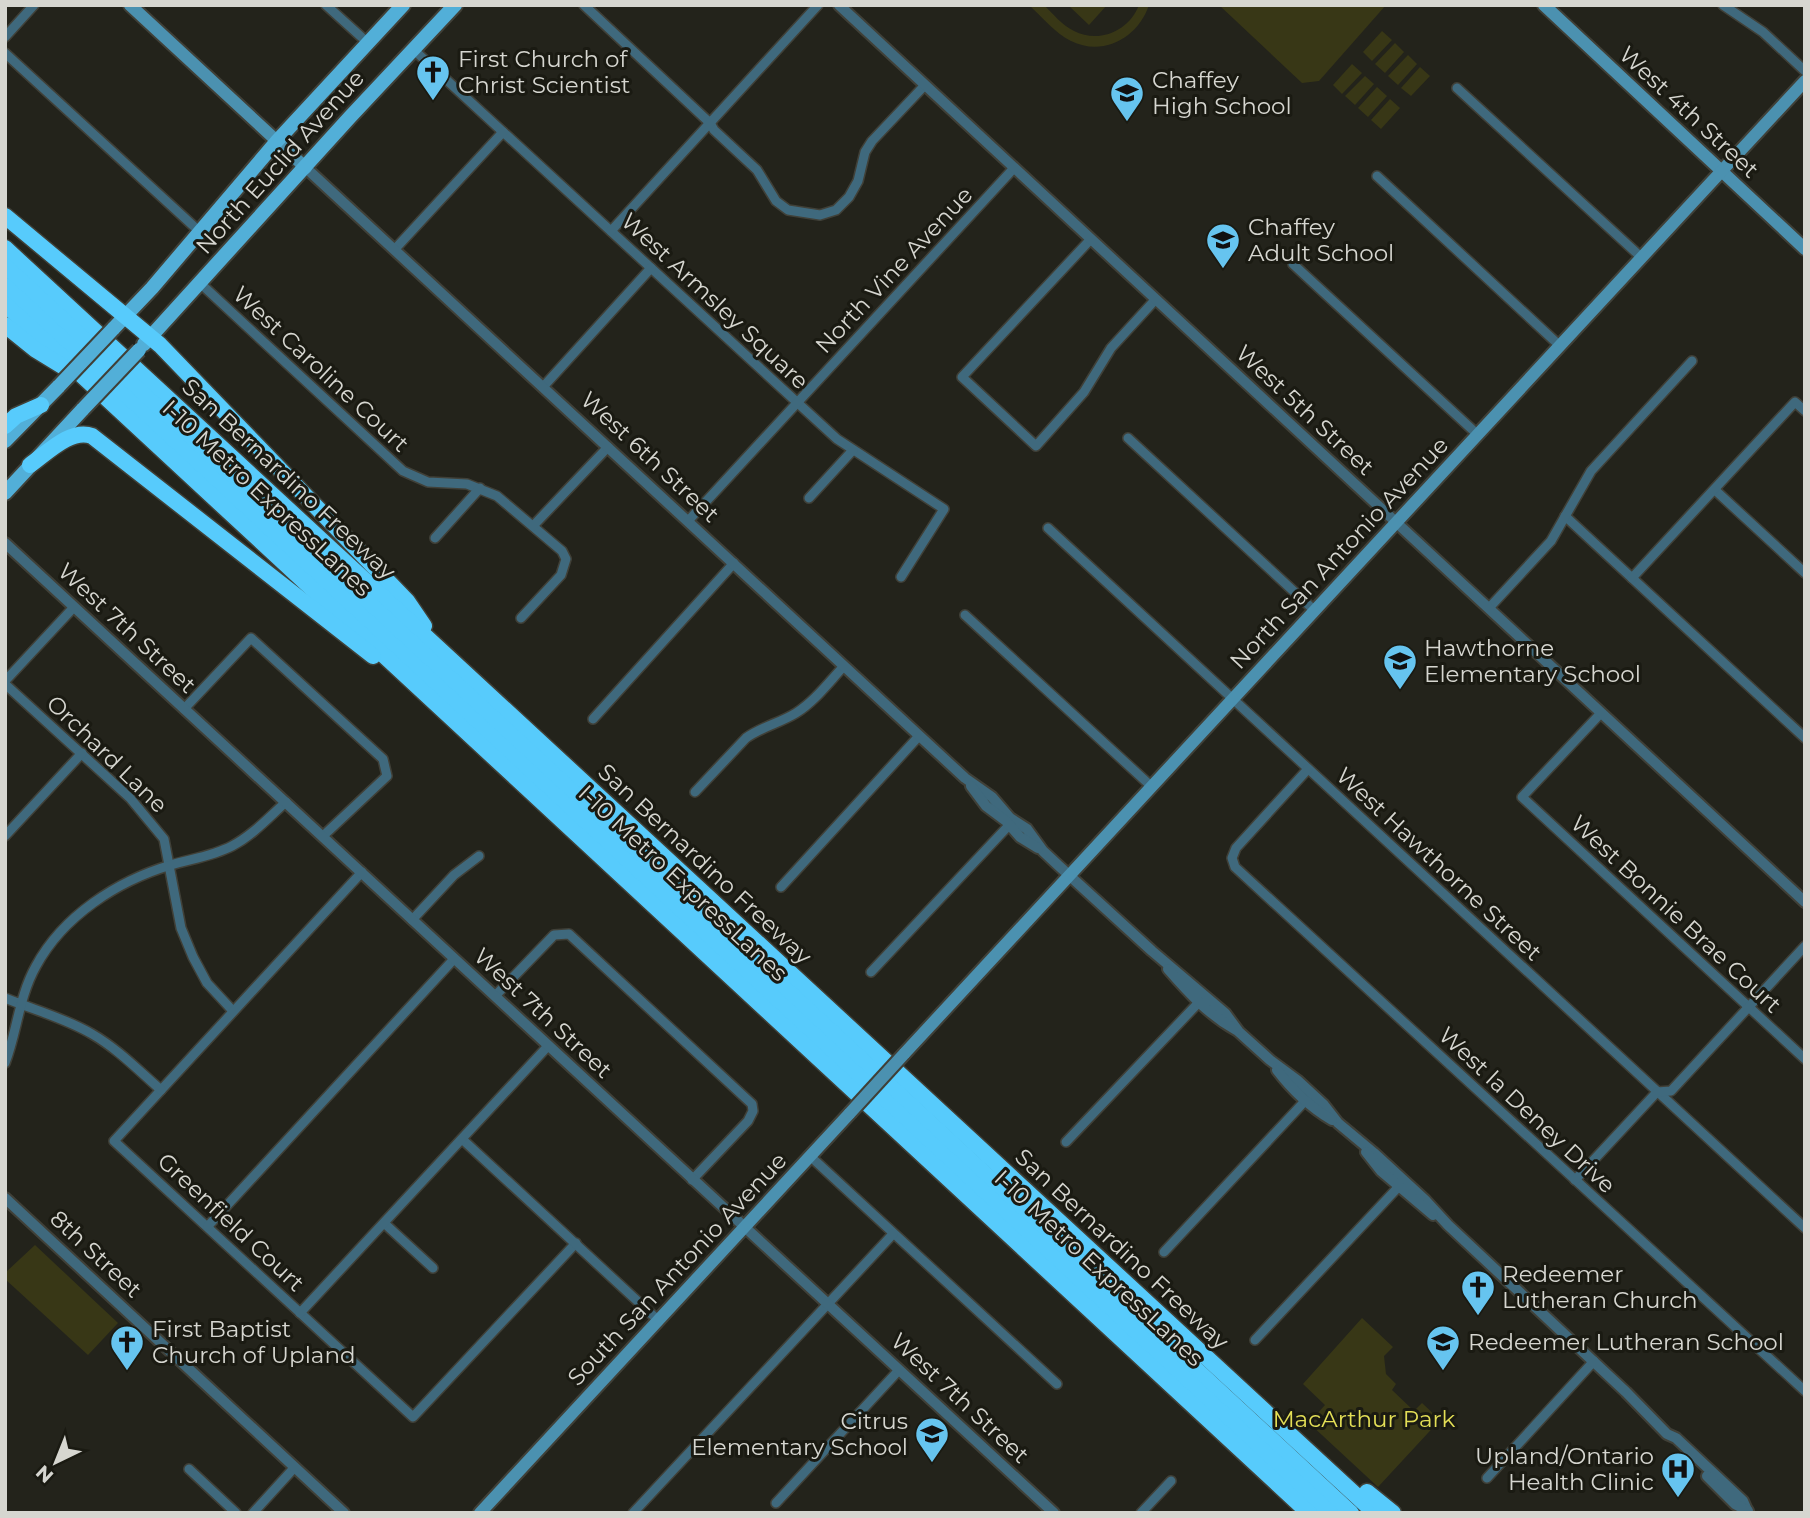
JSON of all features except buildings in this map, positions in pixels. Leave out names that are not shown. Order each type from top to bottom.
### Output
[{"type":"highway","points":[[5,216],[151,336],[407,601],[441,651]]},
{"type":"highway","name":"San Bernardino Freeway","points":[[5,248],[1375,1513]]},
{"type":"highway","name":"I-10 Metro ExpressLanes","points":[[5,266],[1351,1513]]},
{"type":"highway","name":"I-10 Metro ExpressLanes","points":[[5,286],[1322,1511]]},
{"type":"highway","points":[[5,304],[1198,1409],[1322,1511]]},
{"type":"highway","points":[[5,325],[36,350],[93,384]]},
{"type":"highway","points":[[5,426],[16,416],[41,405]]},
{"type":"highway","points":[[30,465],[64,441],[83,434],[92,436],[340,631],[438,703]]},
{"type":"highway","points":[[1198,1409],[1217,1438],[1295,1513]]},
{"type":"highway","points":[[1279,1423],[1301,1432],[1360,1487],[1393,1513]]},
{"type":"main road","points":[[130,5],[306,168]]},
{"type":"main road","name":"North Euclid Avenue","points":[[5,441],[127,315],[277,141],[403,5]]},
{"type":"main road","name":"North Euclid Avenue","points":[[5,493],[455,5]]},
{"type":"main road","name":"West 4th Street","points":[[1544,5],[1805,248]]},
{"type":"main road","name":"North San Antonio Avenue","points":[[904,1054],[1805,80]]},
{"type":"main road","name":"South San Antonio Avenue","points":[[480,1513],[904,1054]]},
{"type":"street","points":[[5,37],[34,5]]},
{"type":"street","points":[[326,5],[368,43]]},
{"type":"street","points":[[583,5],[710,123],[714,130],[757,170],[776,201],[788,210],[820,215],[836,210],[849,197],[858,181],[865,152],[872,141],[925,85]]},
{"type":"street","points":[[611,231],[818,5]]},
{"type":"street","name":"West 5th Street","points":[[839,5],[1805,902]]},
{"type":"street","points":[[1723,5],[1763,32],[1805,71]]},
{"type":"street","name":"West Armsley Square","points":[[414,50],[837,439],[944,509],[901,577]]},
{"type":"street","points":[[5,53],[200,232]]},
{"type":"street","points":[[1457,88],[1641,257]]},
{"type":"street","points":[[395,249],[503,132]]},
{"type":"street","name":"West 6th Street","points":[[306,168],[919,736],[965,778],[992,797],[1011,822],[1027,830],[1043,851],[1202,998],[1219,1021],[1239,1032],[1306,1088],[1381,1171],[1402,1184],[1420,1206],[1448,1225],[1594,1361],[1667,1434],[1676,1438],[1744,1502],[1749,1511]]},
{"type":"street","name":"North Vine Avenue","points":[[688,521],[1014,169]]},
{"type":"street","points":[[1377,176],[1559,345]]},
{"type":"street","points":[[1090,240],[962,377],[1036,446],[1084,392],[1111,348],[1156,300]]},
{"type":"street","points":[[1293,264],[1477,434]]},
{"type":"street","points":[[543,387],[651,268]]},
{"type":"street","name":"West Caroline Court","points":[[200,283],[403,471],[428,482],[467,484],[497,496],[562,551],[566,559],[561,576],[521,618]]},
{"type":"street","points":[[1489,608],[1551,541],[1591,471],[1692,361]]},
{"type":"street","points":[[1632,578],[1795,402],[1805,411]]},
{"type":"street","points":[[1128,438],[1314,610]]},
{"type":"street","points":[[533,526],[608,447]]},
{"type":"street","points":[[809,498],[853,450]]},
{"type":"street","points":[[435,538],[480,488]]},
{"type":"street","points":[[1715,490],[1805,573]]},
{"type":"street","points":[[1564,516],[1805,738]]},
{"type":"street","name":"West Hawthorne Street","points":[[1048,528],[1805,1228]]},
{"type":"street","name":"West 7th Street","points":[[5,543],[1054,1513]]},
{"type":"street","points":[[593,719],[734,564]]},
{"type":"street","points":[[5,682],[74,607]]},
{"type":"street","points":[[965,615],[1151,786]]},
{"type":"street","points":[[184,709],[251,638],[383,759],[386,765],[387,776],[323,836]]},
{"type":"street","points":[[695,792],[746,738],[796,713],[811,702],[844,666]]},
{"type":"street","name":"Orchard Lane","points":[[5,682],[130,798],[164,839],[181,928],[207,983],[233,1011]]},
{"type":"street","name":"West Bonnie Brae Court","points":[[1601,713],[1522,797],[1805,1059]]},
{"type":"street","points":[[781,887],[919,736]]},
{"type":"street","points":[[5,836],[82,753]]},
{"type":"street","name":"West la Deney Drive","points":[[1308,769],[1233,853],[1235,867],[1805,1391]]},
{"type":"street","points":[[5,1063],[35,967],[57,936],[76,918],[117,888],[139,876],[233,846],[286,802]]},
{"type":"street","points":[[871,972],[1011,822]]},
{"type":"street","points":[[412,920],[454,876],[479,856]]},
{"type":"street","points":[[5,998],[76,1025],[94,1035],[111,1046],[161,1090],[362,872]]},
{"type":"street","points":[[495,996],[554,935],[569,934],[752,1104],[753,1111],[748,1121],[692,1180]]},
{"type":"street","points":[[1575,1180],[1657,1092],[1671,1091],[1805,946]]},
{"type":"street","points":[[208,1226],[454,959]]},
{"type":"street","points":[[1066,1142],[1202,998]]},
{"type":"street","points":[[300,1313],[548,1046]]},
{"type":"street","name":"West 6th Street","points":[[1270,1060],[1305,1101],[1338,1123]]},
{"type":"street","name":"Greenfield Court","points":[[161,1090],[114,1141],[413,1417],[576,1243]]},
{"type":"street","points":[[1164,1252],[1305,1101]]},
{"type":"street","points":[[461,1139],[659,1321]]},
{"type":"street","points":[[810,1156],[1057,1384]]},
{"type":"street","points":[[1255,1340],[1402,1184]]},
{"type":"street","name":"8th Street","points":[[5,1198],[344,1513]]},
{"type":"street","points":[[384,1223],[433,1268]]},
{"type":"street","points":[[633,1513],[893,1234]]},
{"type":"street","points":[[1487,1478],[1594,1361]]},
{"type":"street","points":[[776,1503],[899,1370]]},
{"type":"street","points":[[253,1513],[294,1468]]},
{"type":"street","points":[[189,1469],[236,1513]]},
{"type":"street","points":[[1141,1513],[1171,1481]]},
{"type":"green space","points":[[1029,5],[1044,5],[1070,29],[1093,36],[1112,33],[1128,22],[1139,5],[1149,5],[1137,27],[1128,35],[1107,45],[1095,47],[1065,38]]},
{"type":"green space","points":[[1068,5],[1107,5],[1089,25]]},
{"type":"green space","points":[[1219,5],[1386,5],[1319,81],[1302,83]]},
{"type":"green space","points":[[1382,31],[1392,40],[1372,61],[1363,52]]},
{"type":"green space","points":[[1395,43],[1404,52],[1385,73],[1375,64]]},
{"type":"green space","points":[[1408,55],[1417,64],[1398,85],[1388,76]]},
{"type":"green space","points":[[1352,64],[1362,73],[1342,94],[1333,85]]},
{"type":"green space","points":[[1420,67],[1430,76],[1411,96],[1401,88]]},
{"type":"green space","points":[[1365,76],[1374,84],[1355,105],[1345,96]]},
{"type":"green space","points":[[1377,87],[1387,96],[1368,117],[1358,108]]},
{"type":"green space","points":[[1390,99],[1400,108],[1381,129],[1371,120]]},
{"type":"green space","points":[[35,1245],[118,1323],[88,1355],[5,1279],[5,1273]]},
{"type":"green space","name":"MacArthur Park","points":[[1362,1318],[1393,1347],[1384,1356],[1386,1374],[1396,1384],[1392,1390],[1414,1411],[1422,1403],[1440,1420],[1378,1487],[1309,1423],[1325,1405],[1303,1384]]},
{"type":"place","name":"First Church of Christ Scientist","points":[[433,102]]},
{"type":"place","name":"Chaffey High School","points":[[1127,123]]},
{"type":"place","name":"Chaffey Adult School","points":[[1223,270]]},
{"type":"place","name":"Hawthorne Elementary School","points":[[1400,691]]},
{"type":"place","name":"Redeemer Lutheran Church","points":[[1478,1317]]},
{"type":"place","name":"First Baptist Church of Upland","points":[[127,1372]]},
{"type":"place","name":"Redeemer Lutheran School","points":[[1443,1372]]},
{"type":"place","name":"Citrus Elementary School","points":[[932,1464]]},
{"type":"place","name":"Upland/Ontario Health Clinic","points":[[1678,1499]]}]
